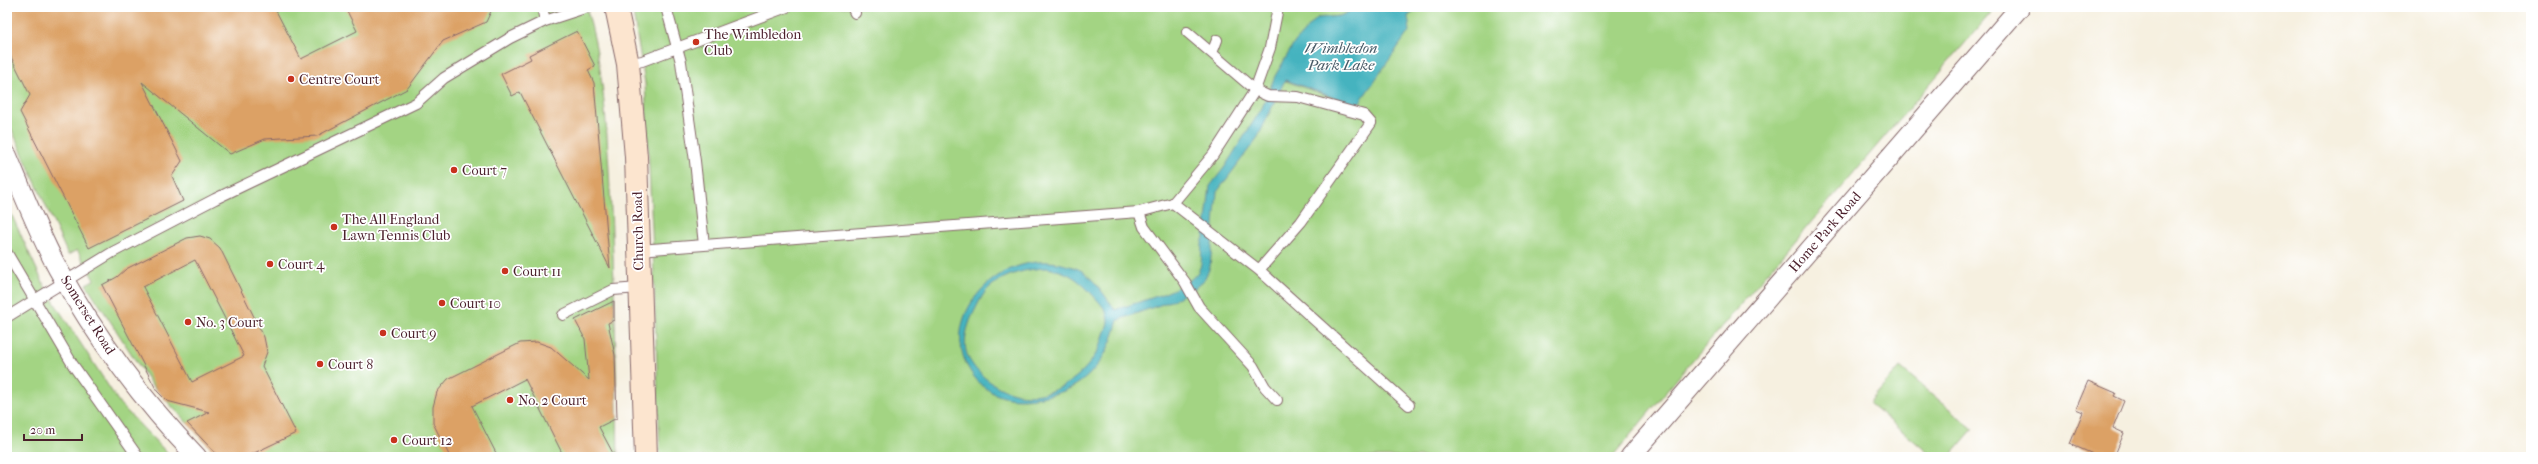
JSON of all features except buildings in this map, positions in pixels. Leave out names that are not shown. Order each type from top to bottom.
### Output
[{"type":"street","name":"Church Road","points":[[616,7],[628,64],[636,157],[639,288],[646,457]]},
{"type":"street","name":"Home Park Road","points":[[1630,457],[2020,7]]},
{"type":"street","name":"Somerset Road","points":[[7,155],[50,252],[97,334],[128,376],[197,457]]},
{"type":"lane","points":[[542,7],[545,21]]},
{"type":"lane","points":[[7,318],[113,252],[215,200],[416,103],[444,78],[510,38],[545,21],[588,7]]},
{"type":"lane","points":[[666,7],[681,62],[695,161],[704,245]]},
{"type":"lane","points":[[628,64],[642,61],[787,7]]},
{"type":"lane","points":[[639,250],[1139,212],[1173,203],[1213,155],[1254,90],[1270,48],[1278,7]]},
{"type":"lane","points":[[1187,32],[1254,90],[1268,96],[1298,97],[1334,106],[1364,115],[1371,123],[1301,222],[1258,270]]},
{"type":"lane","points":[[1212,53],[1217,40]]},
{"type":"lane","points":[[1173,203],[1258,270],[1409,405]]},
{"type":"lane","points":[[1139,212],[1144,227],[1185,282],[1199,307],[1253,366],[1265,387],[1277,400]]},
{"type":"lane","points":[[7,253],[73,365],[138,457]]},
{"type":"lane","points":[[564,315],[614,290],[639,288]]},
{"type":"green space","name":"The All England Lawn Tennis Club","points":[[7,7],[586,7],[601,75],[608,144],[612,223],[618,457],[219,457],[151,384],[86,284],[94,280],[77,250],[68,255],[7,119]]},
{"type":"green space","points":[[632,7],[1359,7],[1340,16],[1317,18],[1275,77],[1356,106],[1408,16],[1421,7],[1996,7],[1691,362],[1612,457],[660,457],[653,250],[645,83]]},
{"type":"green space","points":[[7,205],[44,285],[120,404],[171,457],[7,457]]},
{"type":"green space","points":[[1900,367],[1973,429],[1949,457],[1933,457],[1869,403]]},
{"type":"water","name":"Wimbledon Park Lake","points":[[1359,7],[1421,7],[1408,16],[1410,30],[1357,106],[1285,80],[1258,137],[1217,192],[1210,267],[1205,279],[1194,289],[1171,301],[1118,320],[1110,344],[1098,365],[1081,382],[1070,388],[1047,396],[1014,399],[993,393],[984,387],[975,378],[963,356],[961,334],[966,313],[978,294],[995,278],[1016,267],[1038,262],[1062,264],[1077,268],[1083,271],[1093,281],[1115,310],[1174,289],[1185,284],[1193,277],[1199,270],[1201,262],[1210,186],[1224,168],[1262,108],[1275,76],[1295,42],[1317,18],[1340,16]],"holes":[[[1046,268],[1065,273],[1080,282],[1104,308],[1108,322],[1099,348],[1091,361],[1081,372],[1069,382],[1056,389],[1041,394],[1026,395],[1004,390],[984,377],[969,358],[966,351],[965,341],[971,319],[983,295],[996,282],[1024,271]]]},
{"type":"place","name":"The Wimbledon Club","points":[[696,42]]},
{"type":"place","name":"Centre Court","points":[[291,79]]},
{"type":"place","name":"Court 7","points":[[454,170]]},
{"type":"place","name":"The All England Lawn Tennis Club","points":[[334,227]]},
{"type":"place","name":"Court 4","points":[[270,264]]},
{"type":"place","name":"Court 11","points":[[505,271]]},
{"type":"place","name":"Court 10","points":[[442,303]]},
{"type":"place","name":"No. 3 Court","points":[[188,322]]},
{"type":"place","name":"Court 9","points":[[383,333]]},
{"type":"place","name":"Court 8","points":[[320,364]]},
{"type":"place","name":"No. 2 Court","points":[[510,400]]},
{"type":"place","name":"Court 12","points":[[394,440]]}]
